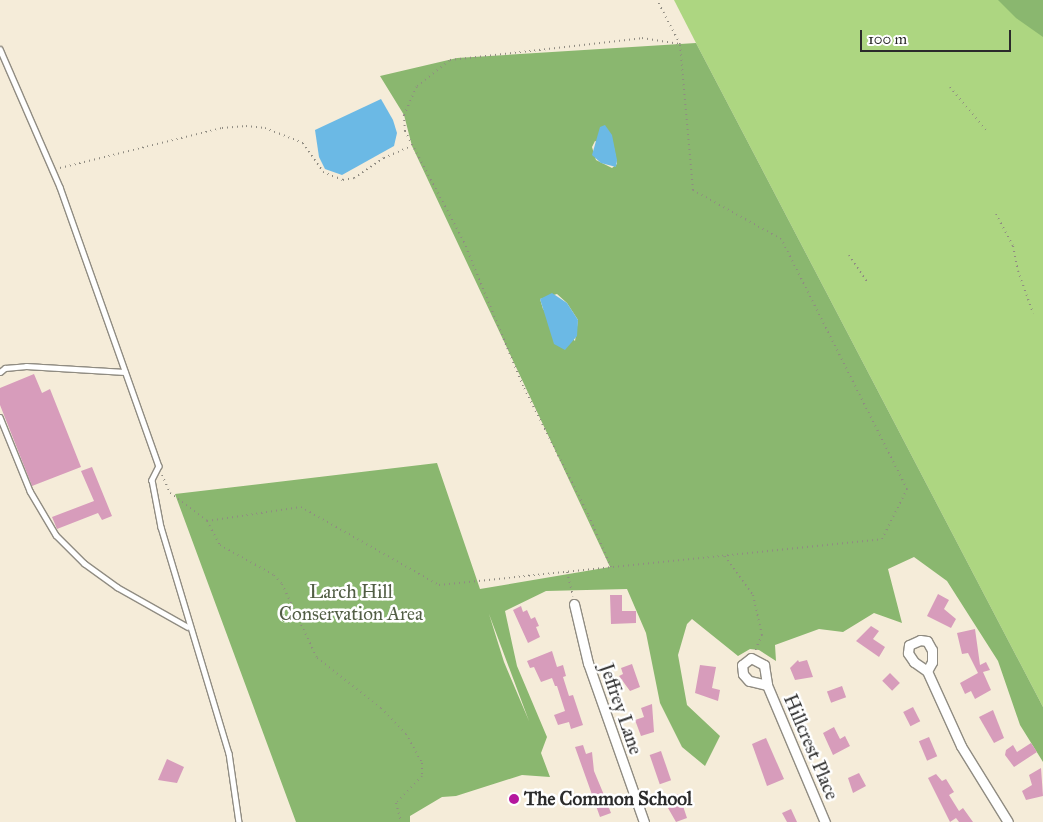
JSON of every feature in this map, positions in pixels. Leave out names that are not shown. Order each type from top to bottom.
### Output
[{"type":"street","name":"Jeffrey Lane","points":[[574,604],[591,672],[644,822]]},
{"type":"street","name":"Hillcrest Place","points":[[767,685],[750,681],[743,674],[743,662],[754,658],[766,668],[767,685],[825,822]]},
{"type":"street","points":[[928,671],[961,746],[1008,822]]},
{"type":"lane","points":[[0,49],[53,170],[158,466],[152,480],[161,527],[189,627],[229,753],[239,822]]},
{"type":"lane","points":[[0,372],[5,368],[26,366],[125,372]]},
{"type":"lane","points":[[0,416],[30,491],[56,535],[84,563],[111,582],[189,627]]},
{"type":"path","points":[[207,521],[301,507],[438,585],[882,539],[907,489],[781,239],[693,190],[680,44],[657,0]]},
{"type":"path","points":[[611,567],[588,514],[523,386],[464,242],[405,131],[404,114],[408,101],[417,86],[450,60],[642,38],[680,44]]},
{"type":"path","points":[[950,87],[986,130]]},
{"type":"path","points":[[53,170],[222,128],[246,126],[265,128],[303,143],[323,172],[343,180],[354,178],[384,158],[412,146]]},
{"type":"path","points":[[996,214],[1013,246],[1019,275],[1033,313]]},
{"type":"path","points":[[848,255],[867,282]]},
{"type":"path","points":[[158,466],[170,493],[207,521],[220,545],[274,575],[282,584],[317,658],[381,708],[406,734],[418,751],[422,763],[422,776],[396,803],[401,822]]},
{"type":"path","points":[[725,556],[746,582],[760,617],[762,635],[754,658]]},
{"type":"path","points":[[567,572],[574,604]]},
{"type":"green space","points":[[674,0],[1043,0],[1043,707],[696,43]]},
{"type":"green space","points":[[998,0],[1043,0],[1043,37],[1016,18]]},
{"type":"green space","name":"Larch Hill Conservation Area","points":[[696,43],[1043,707],[1043,762],[1020,725],[998,661],[947,581],[914,557],[888,569],[902,623],[874,613],[843,632],[819,629],[775,645],[776,661],[759,650],[750,649],[738,656],[692,619],[687,624],[678,655],[687,705],[720,736],[705,766],[682,747],[660,703],[646,633],[627,589],[546,591],[505,611],[517,666],[547,737],[541,753],[550,777],[522,775],[456,796],[442,797],[410,816],[410,822],[296,822],[175,494],[437,463],[480,589],[610,567],[412,146],[404,115],[380,76],[457,58]],"holes":[[[595,141],[614,148],[617,164],[612,168],[596,160],[592,147]],[[557,294],[567,303],[578,320],[575,341],[543,309],[540,299]],[[489,614],[529,721],[504,662]]]},
{"type":"water","points":[[381,99],[393,120],[397,133],[394,146],[342,175],[325,169],[319,157],[315,130]]},
{"type":"water","points":[[605,125],[612,135],[617,160],[616,167],[601,163],[592,155],[600,127]]},
{"type":"water","points":[[552,293],[567,303],[578,320],[577,336],[565,350],[554,344],[540,299]]},
{"type":"building","points":[[34,374],[42,393],[50,389],[81,467],[32,486],[0,405],[0,388]]},
{"type":"building","points":[[92,467],[112,516],[102,520],[98,513],[57,529],[52,517],[94,501],[81,471]]},
{"type":"building","points":[[938,594],[949,600],[944,609],[956,619],[951,628],[927,616]]},
{"type":"building","points":[[610,595],[622,595],[622,611],[636,611],[636,623],[611,624]]},
{"type":"building","points":[[521,606],[523,612],[527,610],[531,619],[535,617],[539,626],[536,627],[540,637],[528,643],[513,610]]},
{"type":"building","points":[[871,626],[879,631],[873,639],[885,647],[879,657],[856,641]]},
{"type":"building","points":[[975,629],[980,665],[986,662],[990,670],[983,672],[991,690],[975,699],[971,691],[965,694],[960,683],[978,673],[968,653],[962,654],[957,633]]},
{"type":"building","points":[[552,651],[557,667],[563,665],[566,676],[563,677],[569,696],[573,695],[583,725],[571,729],[569,722],[558,725],[554,715],[565,711],[557,686],[555,686],[552,678],[541,682],[534,667],[530,668],[527,661]]},
{"type":"building","points":[[798,660],[799,662],[807,660],[813,677],[795,680],[790,668]]},
{"type":"building","points":[[632,664],[640,687],[630,691],[619,676],[623,674],[621,668]]},
{"type":"building","points":[[700,665],[716,667],[712,688],[720,690],[718,701],[695,693]]},
{"type":"building","points":[[890,673],[900,683],[892,691],[882,681]]},
{"type":"building","points":[[842,686],[846,697],[831,703],[827,691]]},
{"type":"building","points":[[652,704],[654,732],[641,736],[635,720],[644,717],[641,708]]},
{"type":"building","points":[[913,707],[920,721],[910,726],[903,712]]},
{"type":"building","points":[[993,710],[1004,738],[994,743],[979,717]]},
{"type":"building","points":[[834,727],[840,739],[845,736],[850,746],[833,755],[823,733]]},
{"type":"building","points":[[929,737],[937,756],[927,761],[919,741]]},
{"type":"building","points":[[766,738],[784,779],[767,786],[752,744]]},
{"type":"building","points":[[1031,743],[1037,752],[1014,767],[1005,755],[1006,750],[1013,745],[1017,752]]},
{"type":"building","points":[[583,745],[586,754],[592,752],[594,771],[604,795],[607,794],[610,802],[607,803],[611,813],[600,817],[575,747]]},
{"type":"building","points":[[661,751],[671,780],[660,784],[650,755]]},
{"type":"building","points":[[167,759],[184,767],[177,783],[158,780]]},
{"type":"building","points":[[1041,768],[1043,796],[1026,800],[1022,791],[1032,785],[1029,775]]},
{"type":"building","points":[[859,773],[866,786],[853,793],[848,778]]},
{"type":"building","points":[[936,774],[942,781],[946,779],[954,792],[949,795],[959,811],[963,808],[973,822],[959,822],[956,818],[950,822],[928,778]]},
{"type":"building","points":[[679,794],[687,818],[676,822],[668,808],[671,807],[668,797]]},
{"type":"building","points":[[791,809],[797,822],[787,822],[782,813]]},
{"type":"place","name":"The Common School","points":[[514,799]]}]
